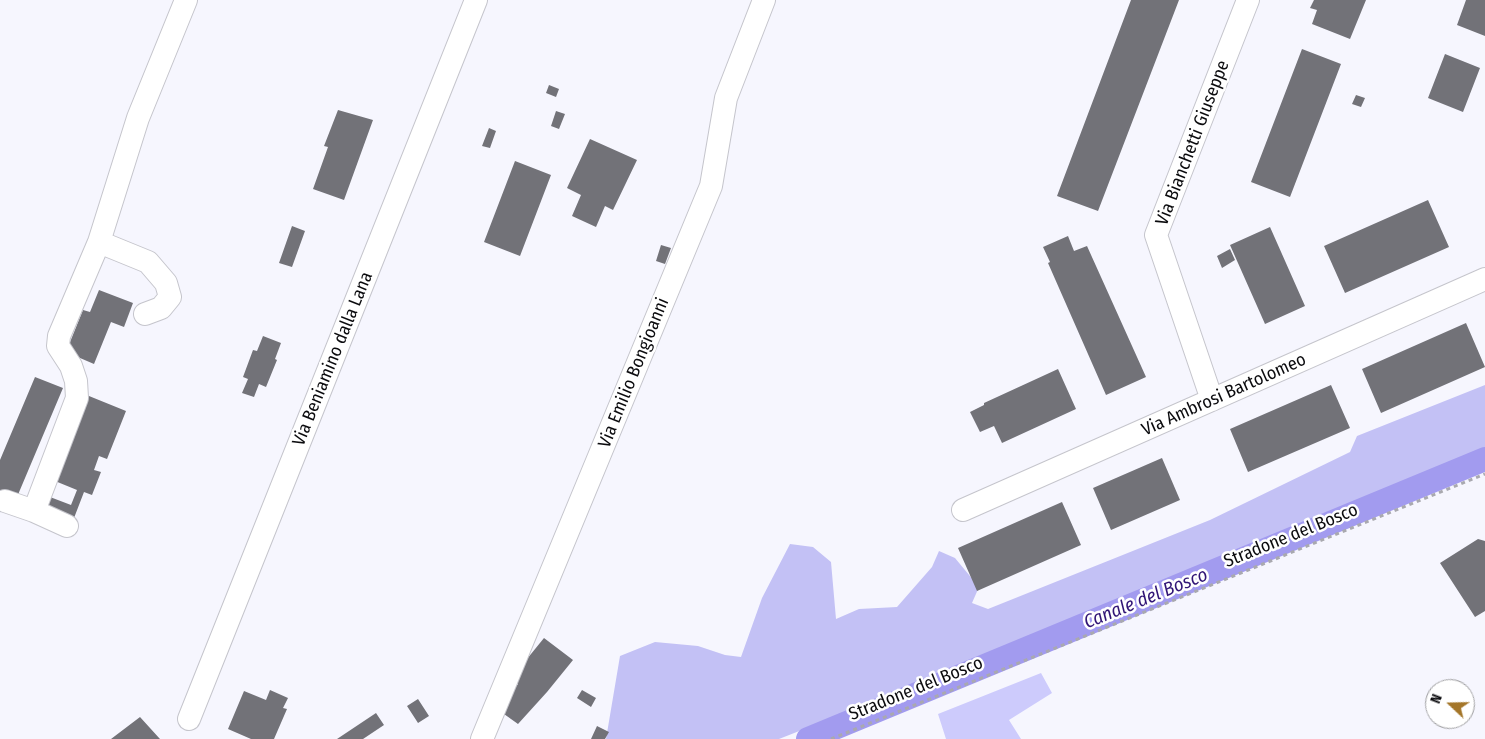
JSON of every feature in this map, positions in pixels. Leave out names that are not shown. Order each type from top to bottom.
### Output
[{"type":"street","points":[[34,511],[78,398],[76,381],[71,366],[58,346],[59,336],[99,242],[138,118],[186,0]]},
{"type":"street","name":"Via Beniamino dalla Lana","points":[[189,719],[476,0]]},
{"type":"street","name":"Via Emilio Bongioanni","points":[[482,739],[711,186],[726,98],[764,0]]},
{"type":"street","name":"Via Bianchetti Giuseppe","points":[[1212,400],[1156,235],[1248,0]]},
{"type":"street","points":[[99,242],[148,262],[166,283],[170,297],[161,308],[144,314]]},
{"type":"street","name":"Via Ambrosi Bartolomeo","points":[[962,510],[1485,279]]},
{"type":"street","points":[[5,501],[34,511],[67,526]]},
{"type":"path","name":"Stradone del Bosco","points":[[831,739],[1485,474]]},
{"type":"shaded area","points":[[1485,385],[1485,450],[1422,479],[1300,530],[1180,574],[1053,631],[779,739],[606,739],[620,656],[655,642],[698,646],[725,655],[741,657],[762,598],[790,544],[813,547],[831,562],[836,619],[859,609],[897,607],[932,567],[939,551],[955,558],[979,587],[972,603],[988,609],[1210,520],[1350,452],[1357,436]]},
{"type":"shaded area","points":[[1041,673],[1052,693],[1009,720],[1021,739],[946,739],[938,714]]},
{"type":"building","points":[[1131,0],[1179,0],[1098,211],[1057,196]]},
{"type":"building","points":[[1314,0],[1366,0],[1350,39],[1312,24],[1317,10],[1310,8]]},
{"type":"building","points":[[1466,0],[1485,0],[1485,36],[1457,25]]},
{"type":"building","points":[[1302,49],[1341,64],[1290,197],[1251,182]]},
{"type":"building","points":[[1445,54],[1480,68],[1463,112],[1428,98]]},
{"type":"building","points":[[549,85],[559,89],[556,97],[546,93]]},
{"type":"building","points":[[1356,95],[1365,98],[1361,107],[1352,104]]},
{"type":"building","points":[[338,110],[373,120],[344,200],[313,189],[328,147],[324,146]]},
{"type":"building","points":[[556,111],[565,114],[559,129],[551,126]]},
{"type":"building","points":[[489,128],[496,131],[490,148],[482,146]]},
{"type":"building","points":[[590,139],[637,160],[613,210],[605,206],[596,227],[572,216],[581,195],[567,188]]},
{"type":"building","points":[[515,161],[551,175],[520,256],[484,242]]},
{"type":"building","points":[[1428,200],[1449,247],[1345,293],[1324,246]]},
{"type":"building","points":[[292,226],[305,231],[292,267],[279,263]]},
{"type":"building","points":[[1270,227],[1305,306],[1265,324],[1230,245]]},
{"type":"building","points":[[1068,236],[1074,251],[1087,246],[1146,377],[1106,395],[1048,263],[1050,262],[1043,247]]},
{"type":"building","points":[[661,245],[671,248],[665,264],[656,261]]},
{"type":"building","points":[[1230,249],[1235,260],[1222,268],[1217,256]]},
{"type":"building","points":[[99,290],[133,303],[124,327],[111,322],[94,364],[66,352],[83,310],[90,312]]},
{"type":"building","points":[[1466,323],[1485,367],[1381,413],[1362,369]]},
{"type":"building","points":[[263,336],[281,343],[275,359],[277,360],[266,387],[259,384],[254,397],[242,393],[248,379],[243,377],[253,350],[257,351]]},
{"type":"building","points":[[1058,369],[1076,409],[1002,443],[994,426],[980,432],[970,412],[984,405],[984,403]]},
{"type":"building","points":[[35,377],[63,388],[17,497],[0,490],[0,460]]},
{"type":"building","points":[[1331,385],[1350,428],[1248,472],[1230,429]]},
{"type":"building","points":[[89,396],[126,411],[107,459],[99,456],[94,470],[101,472],[92,495],[84,492],[74,518],[46,507],[50,497],[71,505],[77,490],[55,481]]},
{"type":"building","points":[[1162,458],[1180,500],[1111,530],[1093,488]]},
{"type":"building","points":[[1062,502],[1081,545],[977,591],[958,548]]},
{"type":"building","points":[[1478,539],[1485,541],[1485,611],[1475,617],[1440,563]]},
{"type":"building","points":[[544,638],[573,660],[518,724],[504,714],[506,699],[518,684],[514,681],[518,670]]},
{"type":"building","points":[[270,690],[288,698],[283,708],[287,709],[274,739],[251,739],[228,729],[244,691],[266,700]]},
{"type":"building","points":[[582,690],[596,698],[591,707],[577,698]]},
{"type":"building","points":[[418,699],[429,716],[418,723],[407,706]]},
{"type":"building","points":[[376,713],[384,725],[363,739],[337,739]]},
{"type":"building","points":[[140,717],[160,739],[111,739]]},
{"type":"building","points":[[597,726],[609,732],[605,739],[591,739]]},
{"type":"waterway","name":"Canale del Bosco","points":[[808,739],[1485,459]]}]
